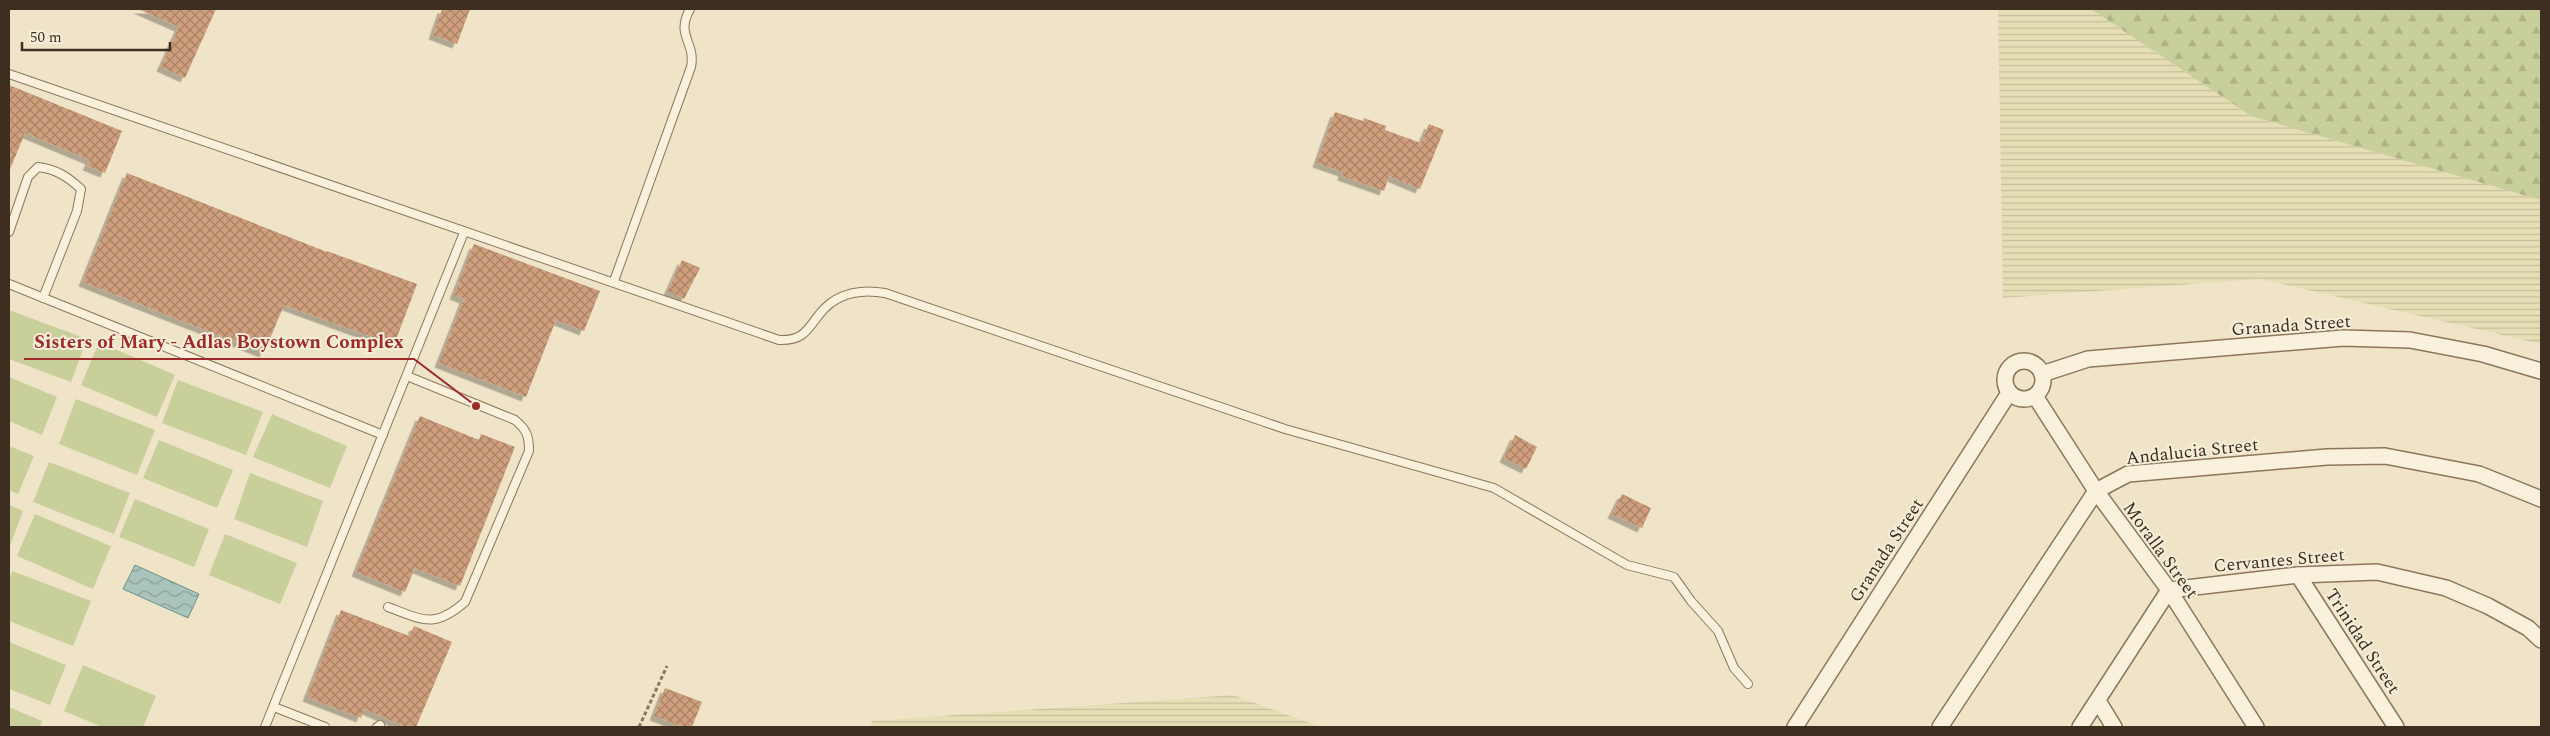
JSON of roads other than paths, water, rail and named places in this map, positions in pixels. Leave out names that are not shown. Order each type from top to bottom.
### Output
[{"type":"street","name":"Granada Street","points":[[2042,374],[2088,359],[2343,338],[2410,340],[2483,354],[2541,371]]},
{"type":"street","points":[[2023,361],[2029,362],[2035,364],[2042,374],[2042,386],[2035,396],[2019,399],[2009,393],[2006,388],[2005,376],[2012,365],[2023,361]]},
{"type":"street","name":"Granada Street","points":[[1795,727],[2009,393]]},
{"type":"street","name":"Moralla Street","points":[[2035,396],[2096,491],[2169,590],[2256,727]]},
{"type":"street","name":"Andalucia Street","points":[[1940,727],[2096,491],[2128,474],[2327,457],[2386,456],[2479,474],[2541,499]]},
{"type":"street","name":"Cervantes Street","points":[[2169,590],[2298,575],[2377,572],[2446,588],[2488,606],[2528,628],[2541,640]]},
{"type":"street","name":"Trinidad Street","points":[[2298,575],[2396,727]]},
{"type":"street","points":[[2080,727],[2169,590]]},
{"type":"street","points":[[2098,700],[2114,727]]},
{"type":"lane","points":[[614,281],[691,67],[691,50],[683,29],[685,18],[690,9]]},
{"type":"lane","points":[[9,74],[786,340],[801,337],[825,307],[851,293],[869,290],[885,293],[1285,429],[1494,488],[1627,565],[1674,577],[1691,601],[1718,630],[1734,668],[1748,684]]},
{"type":"lane","points":[[9,232],[28,178],[38,167],[52,169],[70,179],[81,189],[77,211],[43,298]]},
{"type":"lane","points":[[266,727],[463,235]]},
{"type":"lane","points":[[9,284],[383,435]]},
{"type":"lane","points":[[388,607],[425,620],[449,616],[465,602],[529,451],[529,438],[525,429],[515,420],[407,376]]},
{"type":"lane","points":[[274,707],[325,727]]},
{"type":"water","points":[[135,565],[199,594],[188,618],[123,589]]},
{"type":"place","name":"Sisters of Mary - Adlas Boystown Complex","points":[[476,406]]}]
